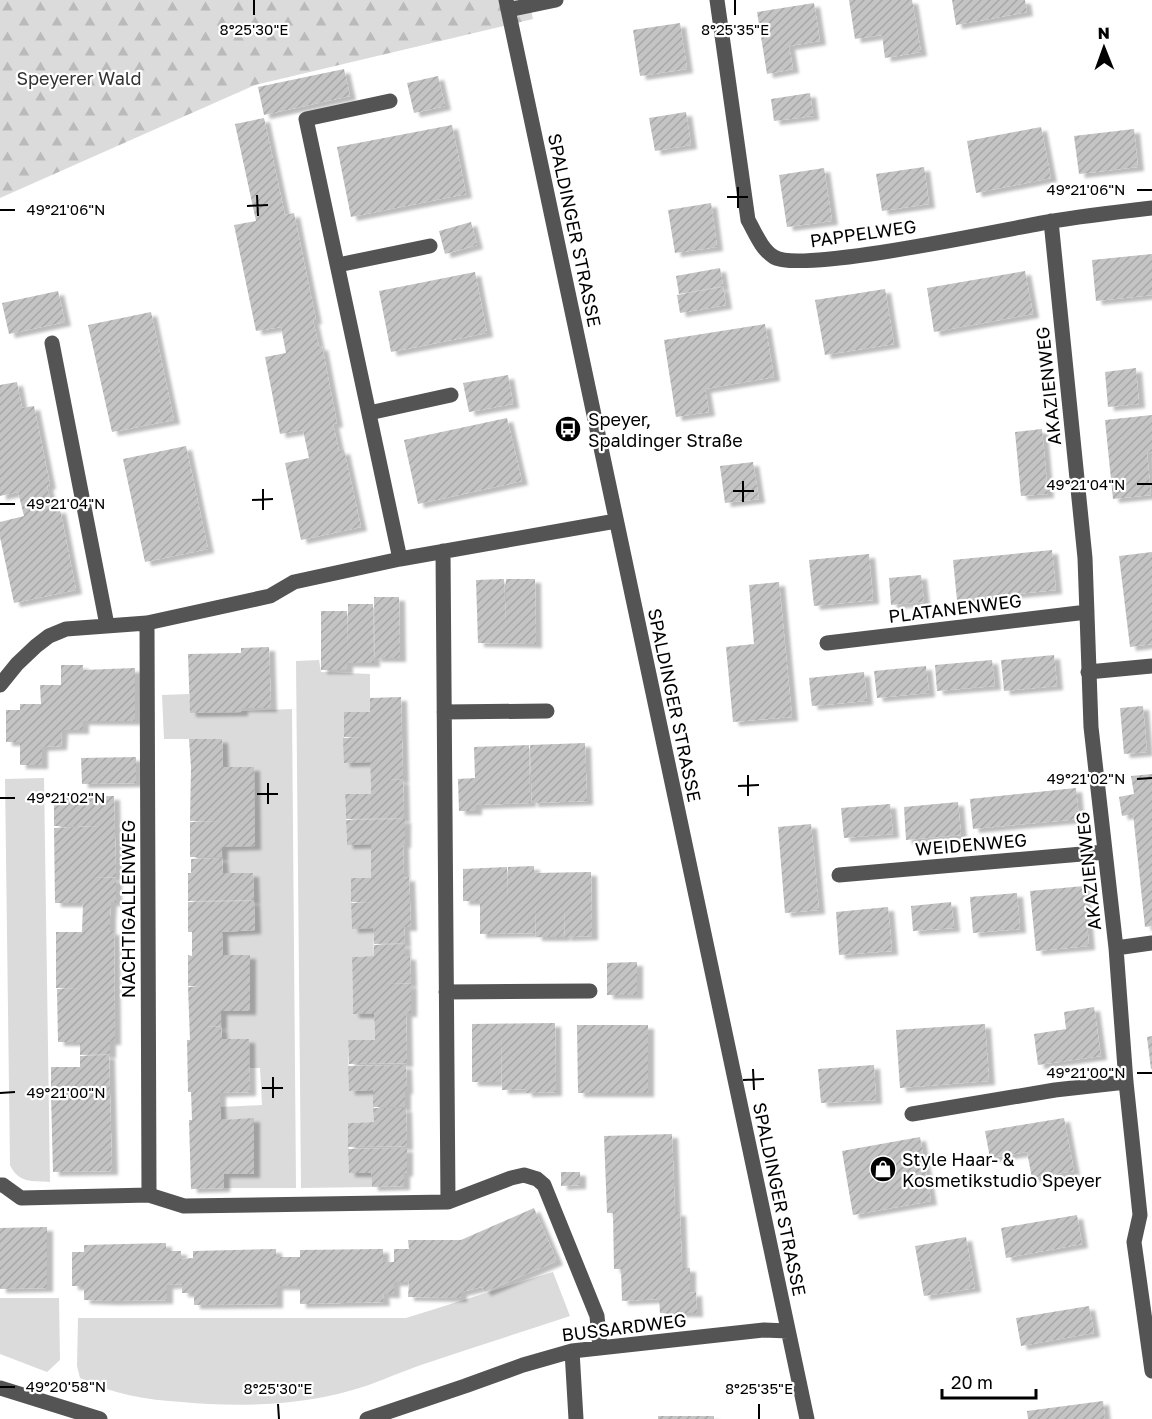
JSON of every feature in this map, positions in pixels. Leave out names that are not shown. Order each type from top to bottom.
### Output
[{"type":"street","points":[[507,5],[556,0]]},
{"type":"street","name":"PAPPELWEG","points":[[717,0],[748,220],[761,243],[774,258],[803,262],[861,256],[1051,221],[1152,208]]},
{"type":"street","name":"SPALDINGER STRASSE","points":[[507,5],[523,71],[598,440],[807,1419]]},
{"type":"street","points":[[390,101],[306,119],[400,559]]},
{"type":"street","name":"AKAZIENWEG","points":[[1051,221],[1085,558],[1091,727],[1116,948],[1126,1082],[1146,1215],[1134,1242],[1152,1371]]},
{"type":"street","points":[[338,265],[430,246]]},
{"type":"street","points":[[52,343],[107,625]]},
{"type":"street","points":[[369,413],[451,395]]},
{"type":"street","points":[[0,685],[17,664],[49,636],[66,629],[147,623],[270,596],[294,582],[400,559],[616,521]]},
{"type":"street","points":[[443,551],[448,1202]]},
{"type":"street","name":"PLATANENWEG","points":[[827,644],[1087,612]]},
{"type":"street","name":"NACHTIGALLENWEG","points":[[147,623],[149,1195]]},
{"type":"street","points":[[1088,672],[1152,666]]},
{"type":"street","points":[[444,712],[547,711]]},
{"type":"street","name":"WEIDENWEG","points":[[839,875],[1105,852]]},
{"type":"street","points":[[1116,948],[1152,944]]},
{"type":"street","points":[[446,992],[590,991]]},
{"type":"street","points":[[912,1114],[1055,1090],[1126,1082]]},
{"type":"street","points":[[0,1185],[21,1198],[149,1195],[184,1206],[448,1202],[510,1178],[524,1175],[537,1179],[544,1185],[597,1316],[600,1348]]},
{"type":"street","name":"BUSSARDWEG","points":[[367,1419],[523,1365],[572,1351],[764,1330],[788,1331]]},
{"type":"street","points":[[572,1351],[576,1419]]},
{"type":"street","points":[[0,1388],[71,1415],[100,1419]]},
{"type":"green space","name":"Speyerer Wald","points":[[0,0],[529,0],[533,19],[255,85],[0,198]]},
{"type":"green space","points":[[319,660],[321,672],[370,674],[370,712],[344,713],[344,762],[370,762],[371,794],[345,795],[347,844],[371,844],[371,878],[351,879],[352,928],[373,928],[374,956],[352,957],[353,1014],[374,1014],[375,1040],[348,1040],[349,1091],[373,1090],[374,1122],[348,1123],[349,1173],[371,1173],[372,1187],[301,1188],[296,661]]},
{"type":"green space","points":[[189,694],[191,713],[292,709],[296,1188],[224,1188],[224,1174],[254,1174],[254,1119],[221,1120],[220,1107],[262,1105],[260,1068],[249,1068],[249,1039],[222,1039],[221,1011],[249,1011],[223,955],[222,932],[255,930],[253,873],[223,873],[222,847],[254,767],[223,767],[222,739],[164,739],[162,695]]},
{"type":"green space","points":[[44,778],[50,1182],[21,1178],[10,1165],[5,779]]},
{"type":"green space","points":[[553,1272],[570,1316],[418,1366],[367,1386],[329,1396],[244,1405],[156,1400],[92,1384],[80,1378],[77,1366],[78,1318],[406,1318]]},
{"type":"green space","points":[[0,1298],[59,1298],[60,1360],[47,1372],[0,1354]]},
{"type":"building","points":[[849,0],[912,0],[921,52],[885,58],[882,35],[855,39]]},
{"type":"building","points":[[952,0],[1025,0],[1027,12],[956,25]]},
{"type":"building","points":[[814,3],[820,41],[789,46],[793,69],[767,74],[757,12]]},
{"type":"building","points":[[680,23],[687,69],[640,76],[633,30]]},
{"type":"building","points":[[344,69],[350,96],[264,115],[258,87]]},
{"type":"building","points":[[438,76],[445,106],[414,113],[407,83]]},
{"type":"building","points":[[810,93],[813,116],[774,121],[771,99]]},
{"type":"building","points":[[686,112],[691,145],[655,151],[649,118]]},
{"type":"building","points":[[264,118],[285,215],[294,213],[316,320],[313,320],[319,347],[322,346],[337,423],[333,424],[339,451],[344,450],[361,527],[301,540],[285,463],[309,458],[303,430],[280,434],[265,357],[286,353],[281,327],[256,331],[234,225],[256,221],[235,124]]},
{"type":"building","points":[[452,125],[466,194],[351,217],[337,147]]},
{"type":"building","points":[[1041,127],[1051,178],[976,193],[967,141]]},
{"type":"building","points":[[1134,129],[1138,167],[1079,174],[1074,136]]},
{"type":"building","points":[[924,167],[929,204],[882,211],[876,174]]},
{"type":"building","points":[[824,168],[832,221],[787,227],[779,175]]},
{"type":"building","points":[[711,203],[717,247],[675,253],[668,210]]},
{"type":"building","points":[[471,222],[477,245],[445,254],[439,231]]},
{"type":"building","points":[[1152,254],[1152,295],[1096,301],[1092,260]]},
{"type":"building","points":[[720,268],[723,286],[679,294],[676,276]]},
{"type":"building","points":[[1025,271],[1033,314],[934,332],[927,288]]},
{"type":"building","points":[[475,272],[487,333],[391,352],[379,291]]},
{"type":"building","points":[[723,287],[726,305],[680,313],[677,295]]},
{"type":"building","points":[[885,289],[894,344],[825,355],[815,300]]},
{"type":"building","points":[[58,291],[65,322],[9,334],[2,303]]},
{"type":"building","points":[[151,312],[174,420],[112,432],[88,325]]},
{"type":"building","points":[[765,324],[774,377],[705,389],[709,412],[676,417],[664,340]]},
{"type":"building","points":[[1136,368],[1139,404],[1108,407],[1105,372]]},
{"type":"building","points":[[508,375],[513,404],[469,412],[463,383]]},
{"type":"building","points":[[17,382],[22,408],[34,406],[50,485],[47,486],[53,510],[60,509],[76,590],[14,603],[0,537],[0,522],[24,516],[18,492],[0,496],[0,385]]},
{"type":"building","points":[[1152,415],[1152,452],[1147,453],[1151,495],[1113,499],[1105,420]]},
{"type":"building","points":[[507,418],[522,481],[418,504],[404,440]]},
{"type":"building","points":[[1042,429],[1048,494],[1021,496],[1015,432]]},
{"type":"building","points":[[186,446],[208,549],[145,562],[123,459]]},
{"type":"building","points":[[753,462],[759,499],[725,503],[720,466]]},
{"type":"building","points":[[1052,550],[1056,590],[957,600],[953,560]]},
{"type":"building","points":[[1152,552],[1152,644],[1130,647],[1119,556]]},
{"type":"building","points":[[869,554],[873,600],[814,606],[809,560]]},
{"type":"building","points":[[921,575],[924,602],[891,605],[889,578]]},
{"type":"building","points":[[504,579],[506,624],[506,579],[535,579],[536,644],[478,643],[476,580]]},
{"type":"building","points":[[779,582],[792,717],[733,722],[726,647],[754,644],[749,585]]},
{"type":"building","points":[[374,597],[399,597],[400,658],[375,658]]},
{"type":"building","points":[[348,604],[373,604],[374,663],[347,663],[347,670],[321,670],[321,611],[347,611],[348,648]]},
{"type":"building","points":[[269,647],[271,708],[242,708],[242,712],[190,713],[188,654],[241,653],[241,648]]},
{"type":"building","points":[[1054,655],[1057,686],[1004,691],[1001,660]]},
{"type":"building","points":[[992,660],[995,686],[937,691],[935,665]]},
{"type":"building","points":[[61,665],[83,665],[83,670],[135,668],[135,721],[83,721],[83,730],[62,730],[61,746],[42,747],[42,765],[20,765],[20,742],[6,742],[6,710],[20,710],[20,704],[41,704],[40,685],[61,685]]},
{"type":"building","points":[[926,666],[929,693],[877,698],[874,671]]},
{"type":"building","points":[[864,672],[867,701],[812,706],[809,678]]},
{"type":"building","points":[[401,697],[403,779],[386,780],[403,780],[404,818],[346,819],[345,794],[371,794],[370,762],[344,763],[343,738],[367,737],[344,737],[344,712],[370,712],[370,698]]},
{"type":"building","points":[[1143,706],[1147,752],[1124,754],[1120,708]]},
{"type":"building","points":[[189,739],[222,739],[223,767],[254,767],[255,846],[222,847],[222,857],[190,857],[190,822],[224,821],[190,821]]},
{"type":"building","points":[[585,743],[587,801],[532,803],[530,745]]},
{"type":"building","points":[[529,745],[530,803],[476,805],[476,811],[459,811],[458,779],[475,778],[474,747]]},
{"type":"building","points":[[136,757],[136,783],[82,784],[81,758]]},
{"type":"building","points":[[1152,774],[1152,926],[1145,927],[1133,814],[1122,816],[1119,797],[1134,794],[1131,776]]},
{"type":"building","points":[[1076,788],[1079,819],[973,829],[970,799]]},
{"type":"building","points":[[114,796],[116,877],[91,877],[116,878],[116,902],[111,902],[110,917],[110,931],[114,931],[115,1041],[110,1041],[110,1054],[80,1055],[80,1042],[58,1042],[57,989],[81,988],[56,988],[56,932],[82,932],[83,903],[55,903],[54,828],[100,826],[54,826],[54,797]]},
{"type":"building","points":[[958,802],[961,835],[906,840],[904,807]]},
{"type":"building","points":[[890,804],[893,834],[844,838],[841,808]]},
{"type":"building","points":[[405,819],[404,878],[409,877],[411,927],[404,927],[405,943],[374,944],[373,928],[352,929],[351,903],[375,903],[351,902],[351,878],[371,878],[371,844],[347,845],[346,820]]},
{"type":"building","points":[[811,824],[819,910],[785,913],[778,827]]},
{"type":"building","points":[[222,858],[223,873],[253,873],[254,900],[188,901],[188,873],[191,873],[191,859]]},
{"type":"building","points":[[534,866],[534,873],[591,872],[592,936],[565,937],[564,905],[564,937],[536,937],[535,905],[535,933],[480,934],[480,901],[463,901],[463,869],[507,867],[508,900],[508,867]]},
{"type":"building","points":[[1084,886],[1089,946],[1036,951],[1030,891]]},
{"type":"building","points":[[1017,893],[1020,929],[973,933],[970,897]]},
{"type":"building","points":[[254,901],[255,930],[222,932],[223,955],[250,955],[250,1011],[221,1011],[221,1026],[205,1027],[221,1027],[222,1039],[249,1039],[250,1092],[220,1093],[220,1107],[221,1120],[254,1118],[254,1174],[224,1174],[224,1188],[191,1189],[189,1120],[192,1120],[191,1092],[188,1092],[187,1040],[190,1040],[188,987],[204,987],[188,986],[188,955],[192,956],[192,932],[188,932],[188,902]]},
{"type":"building","points":[[951,902],[954,928],[913,931],[911,906]]},
{"type":"building","points":[[888,907],[892,951],[839,955],[836,912]]},
{"type":"building","points":[[405,944],[405,956],[410,956],[411,983],[387,984],[411,984],[411,1013],[406,1013],[407,1063],[349,1064],[348,1040],[375,1040],[374,1014],[353,1014],[352,957],[374,956],[374,945]]},
{"type":"building","points":[[637,962],[637,995],[607,995],[607,963]]},
{"type":"building","points":[[1094,1007],[1101,1056],[1038,1065],[1034,1034],[1066,1029],[1064,1012]]},
{"type":"building","points":[[555,1023],[556,1092],[526,1093],[526,1089],[502,1090],[501,1029],[501,1082],[472,1082],[472,1024]]},
{"type":"building","points":[[985,1024],[989,1081],[900,1088],[896,1030]]},
{"type":"building","points":[[577,1025],[648,1025],[648,1093],[578,1093]]},
{"type":"building","points":[[1152,1036],[1152,1069],[1151,1069],[1147,1037]]},
{"type":"building","points":[[109,1055],[112,1171],[53,1172],[51,1095],[75,1094],[51,1094],[51,1067],[80,1067],[80,1056]]},
{"type":"building","points":[[406,1065],[405,1107],[373,1107],[373,1090],[349,1091],[348,1066]]},
{"type":"building","points":[[874,1065],[876,1100],[821,1103],[818,1069]]},
{"type":"building","points":[[373,1108],[406,1108],[407,1146],[348,1147],[348,1123],[374,1122]]},
{"type":"building","points":[[1064,1118],[1074,1171],[1032,1178],[1027,1152],[990,1158],[985,1131]]},
{"type":"building","points":[[672,1134],[675,1212],[680,1212],[682,1268],[690,1268],[690,1293],[696,1292],[697,1313],[660,1313],[659,1299],[622,1301],[621,1269],[614,1269],[613,1213],[607,1213],[604,1136]]},
{"type":"building","points":[[920,1137],[931,1201],[853,1215],[842,1151]]},
{"type":"building","points":[[407,1148],[407,1172],[404,1173],[404,1186],[372,1187],[371,1173],[349,1173],[348,1149]]},
{"type":"building","points":[[561,1172],[580,1172],[580,1185],[561,1186]]},
{"type":"building","points":[[534,1208],[557,1261],[485,1292],[482,1287],[461,1292],[461,1298],[408,1297],[409,1282],[394,1282],[394,1294],[383,1294],[384,1302],[300,1304],[300,1286],[277,1286],[277,1304],[194,1305],[194,1293],[182,1293],[182,1284],[167,1285],[167,1300],[112,1301],[84,1300],[84,1286],[72,1286],[72,1252],[84,1252],[84,1245],[166,1243],[166,1251],[181,1251],[181,1259],[193,1258],[193,1251],[276,1249],[276,1257],[300,1257],[300,1250],[383,1249],[383,1262],[394,1262],[394,1249],[409,1249],[408,1240],[461,1240]]},
{"type":"building","points":[[1077,1215],[1082,1244],[1006,1258],[1001,1228]]},
{"type":"building","points":[[47,1227],[47,1288],[0,1289],[0,1228]]},
{"type":"building","points":[[966,1237],[975,1288],[924,1296],[915,1246]]},
{"type":"building","points":[[1089,1306],[1094,1333],[1021,1346],[1016,1318]]},
{"type":"building","points":[[1103,1401],[1105,1419],[1028,1419],[1027,1411]]},
{"type":"building","points":[[658,1416],[714,1416],[714,1419],[658,1419]]},
{"type":"place","name":"Speyer, Spaldinger Straße","points":[[568,429]]},
{"type":"place","name":"Style Haar- & Kosmetikstudio Speyer","points":[[883,1169]]}]
